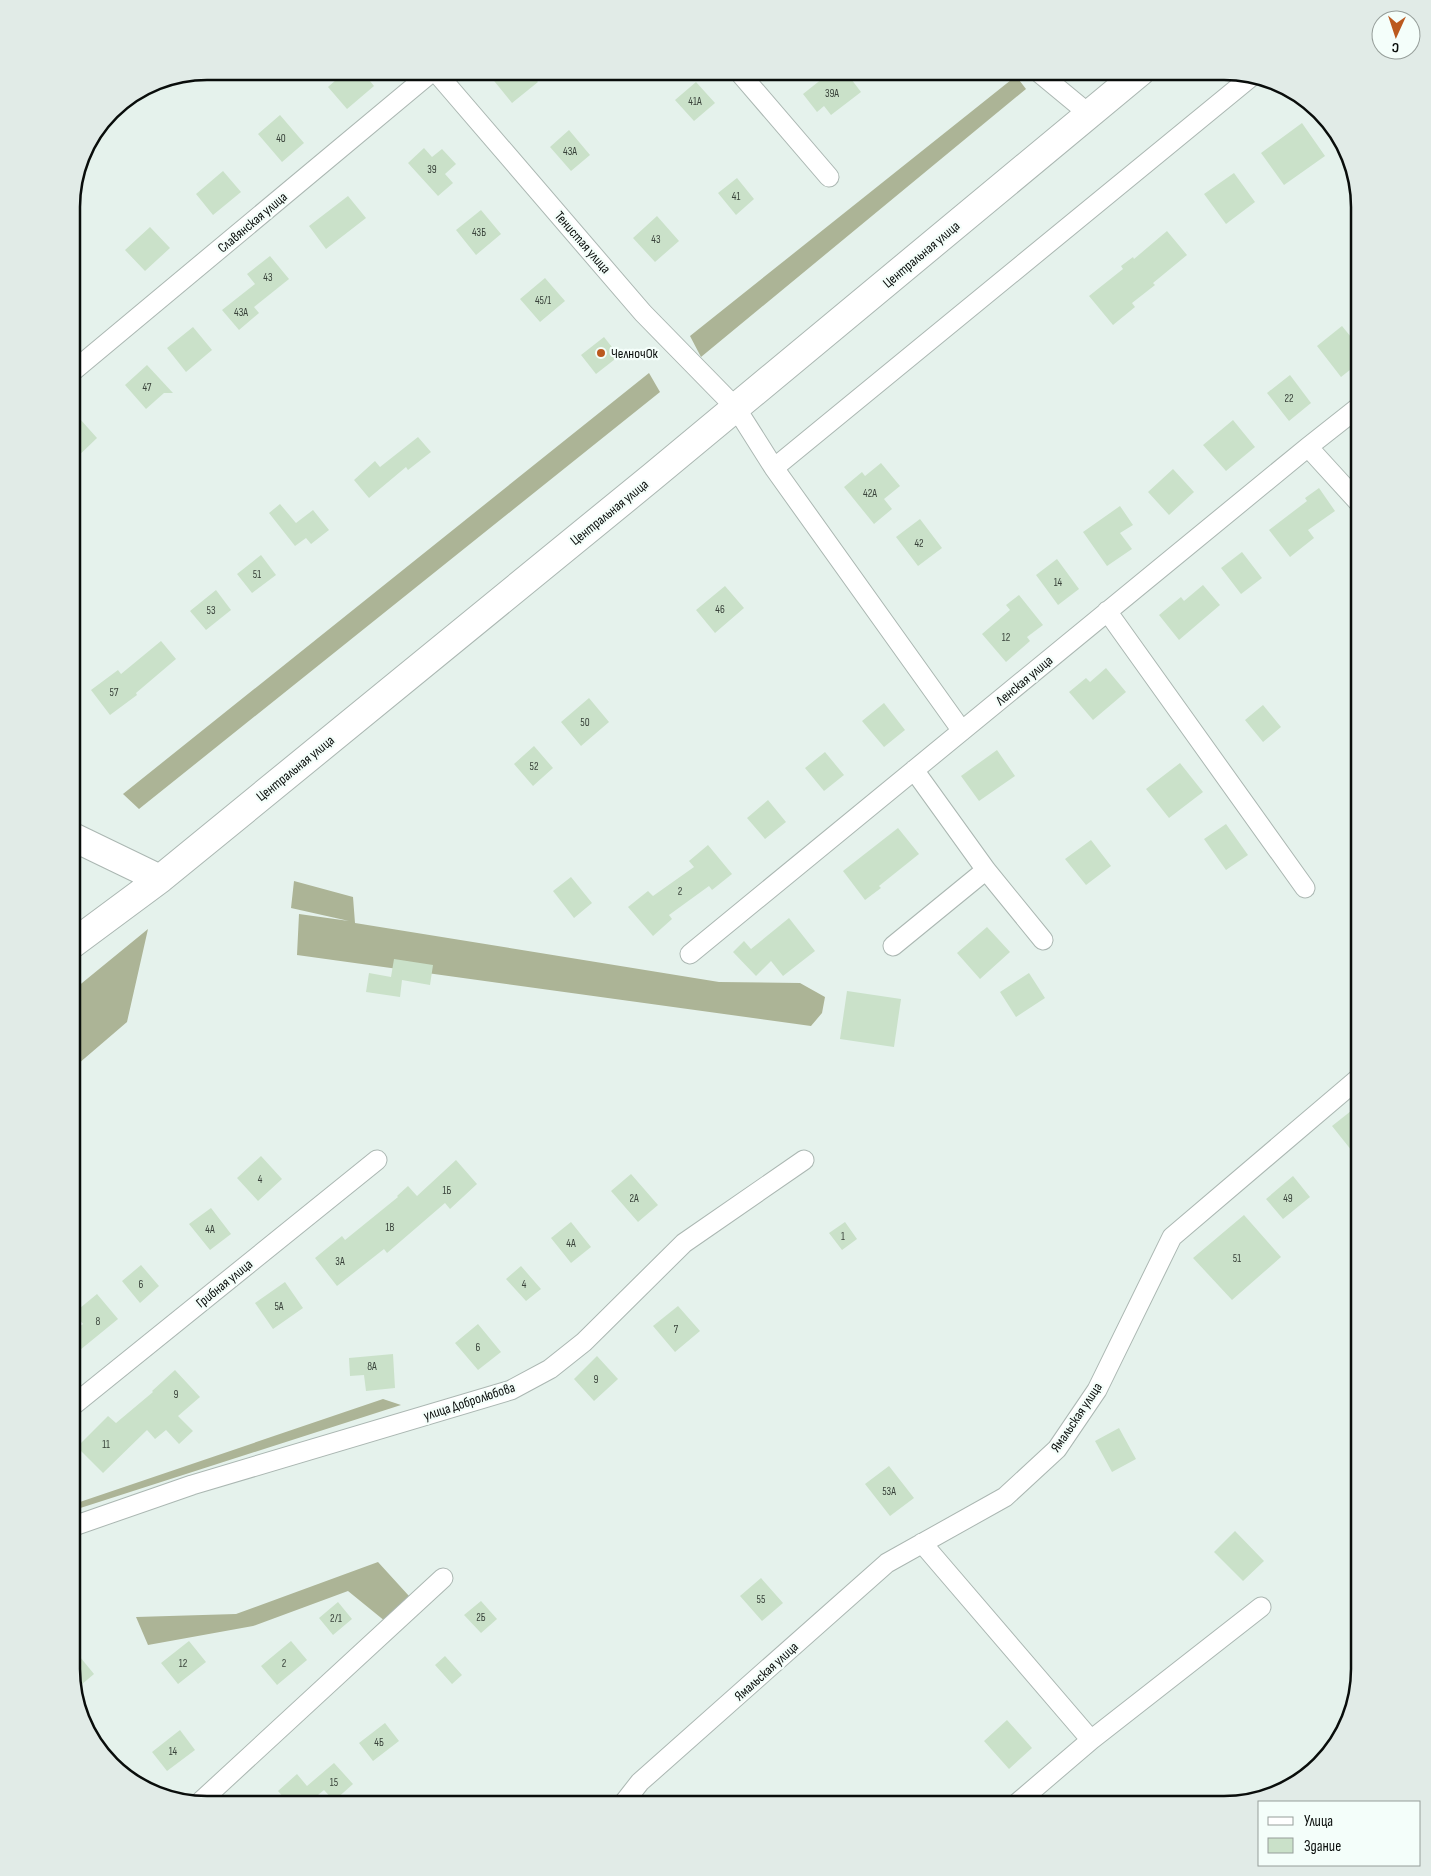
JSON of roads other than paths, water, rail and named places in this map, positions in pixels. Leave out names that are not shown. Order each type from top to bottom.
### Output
[{"type":"main road","name":"Центральная улица","points":[[80,939],[160,879],[736,408],[1130,80]]},
{"type":"main road","points":[[80,840],[160,879]]},
{"type":"street","name":"Славянская улица","points":[[80,365],[423,80]]},
{"type":"street","name":"Тенистая улица","points":[[442,80],[643,312],[736,408],[774,468],[962,731]]},
{"type":"street","points":[[746,80],[829,177]]},
{"type":"street","points":[[1047,80],[1089,114]]},
{"type":"street","points":[[774,468],[1245,82]]},
{"type":"street","name":"Ленская улица","points":[[690,954],[1351,413]]},
{"type":"street","points":[[1308,447],[1351,494]]},
{"type":"street","points":[[1107,611],[1304,888]]},
{"type":"street","points":[[914,770],[986,870],[1043,940]]},
{"type":"street","points":[[893,946],[986,870]]},
{"type":"street","name":"Ямальская улица","points":[[629,1796],[640,1782],[887,1563],[1005,1497],[1057,1449],[1097,1390],[1172,1237],[1351,1085]]},
{"type":"street","name":"Грибная улица","points":[[80,1400],[377,1160]]},
{"type":"street","name":"улица Добролюбова","points":[[80,1524],[192,1486],[511,1390],[550,1369],[584,1342],[684,1243],[804,1160]]},
{"type":"street","points":[[922,1543],[1091,1740]]},
{"type":"street","points":[[207,1796],[443,1578]]},
{"type":"street","points":[[1026,1796],[1091,1740],[1261,1607]]},
{"type":"place","name":"ЧелночОк","points":[[601,353]]}]
